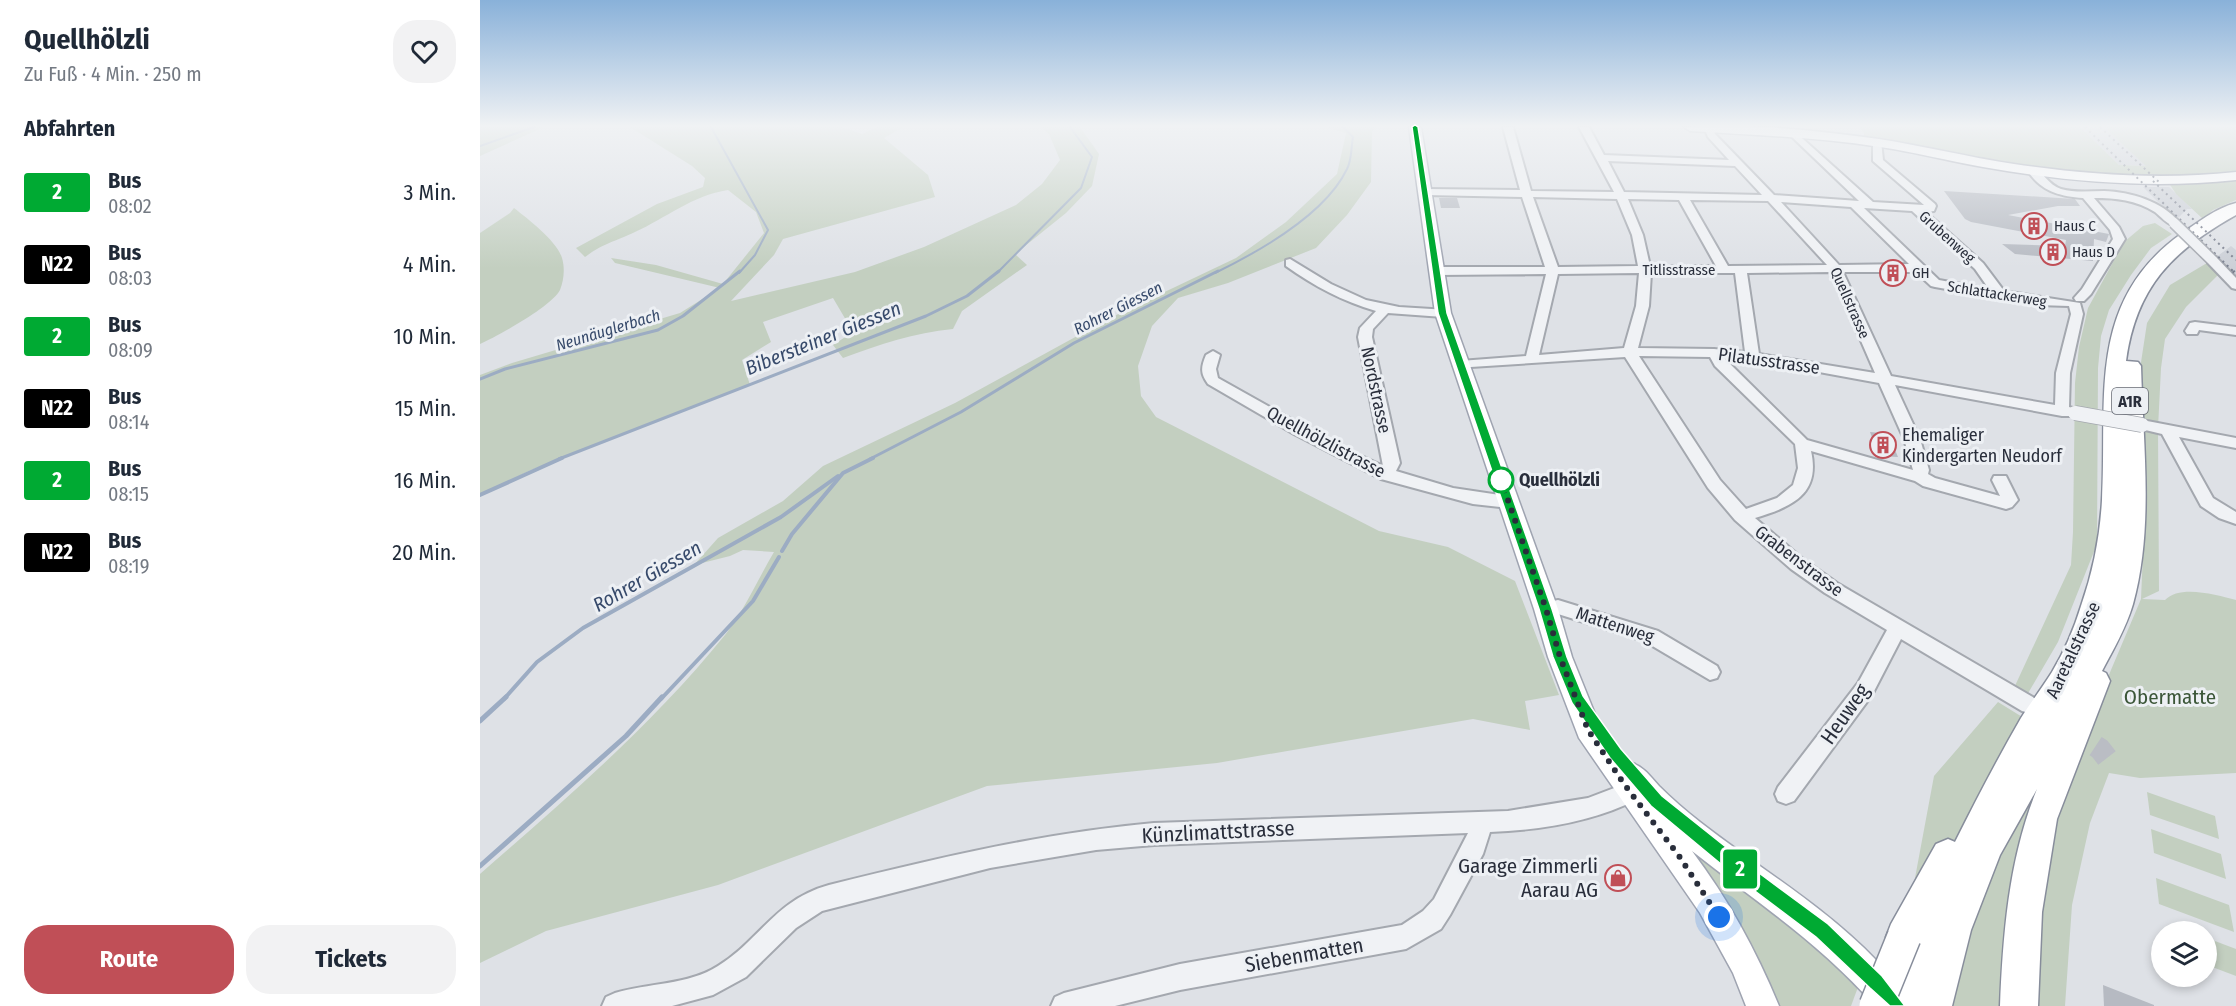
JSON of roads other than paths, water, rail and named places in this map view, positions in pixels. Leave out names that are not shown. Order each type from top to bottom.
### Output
[{"type":"highway","name":"Aaretalstrasse","points":[[1913,1006],[1925,950],[1958,868],[2031,715],[2049,703],[2083,635],[2104,577],[2112,527],[2114,494],[2114,370],[2120,335],[2127,313],[2144,281],[2166,253],[2199,227],[2236,208]]},
{"type":"highway","name":"Aaretalstrasse","points":[[1933,1006],[1925,950],[1964,900],[1988,848],[2112,624],[2124,584],[2131,547],[2133,489],[2130,393],[2136,337],[2148,303],[2166,274],[2187,252],[2207,235],[2236,218]]},
{"type":"highway","points":[[2019,1006],[2024,905],[2041,819],[2099,673],[2112,624]]},
{"type":"highway","points":[[1876,1006],[1925,950]]},
{"type":"main road","points":[[1422,174],[1443,313],[1543,600],[1560,657],[1588,730],[1601,750],[1635,788],[1822,930],[1876,982],[1896,1006]]},
{"type":"main road","points":[[2074,174],[2167,180],[2236,176]]},
{"type":"main road","points":[[1577,699],[1711,902],[1744,962],[1763,1006]]},
{"type":"street","points":[[1521,174],[1553,271],[1532,349],[1533,358]]},
{"type":"street","points":[[1608,174],[1637,235],[1645,271],[1644,301],[1631,343],[1631,352]]},
{"type":"street","name":"Quellstrasse","points":[[1749,174],[1836,269],[1912,439],[1921,470],[1919,476]]},
{"type":"street","points":[[1837,174],[1870,205]]},
{"type":"street","points":[[1425,192],[1772,198],[1930,209],[1931,206],[1893,174]]},
{"type":"street","points":[[2035,174],[2046,187],[2062,193],[2118,195],[2155,207],[2236,285]]},
{"type":"street","points":[[2069,412],[2063,373],[2078,314],[2073,302],[2087,291],[2119,239],[2115,230],[2086,195]]},
{"type":"street","points":[[1682,196],[1725,270]]},
{"type":"street","name":"Schlattackerweg","points":[[1854,204],[1929,278],[1942,285],[2000,295],[2073,302]]},
{"type":"street","name":"Grubenweg","points":[[1915,208],[1979,266],[2000,295]]},
{"type":"street","points":[[1290,263],[1340,294],[1384,310],[1443,313]]},
{"type":"street","name":"Titlisstrasse","points":[[1437,272],[1921,268]]},
{"type":"street","points":[[1741,270],[1753,357]]},
{"type":"street","name":"Nordstrasse","points":[[1384,310],[1367,328],[1365,337],[1392,463],[1387,475]]},
{"type":"street","points":[[2192,331],[2195,326],[2203,326],[2236,331]]},
{"type":"street","name":"Grabenstrasse","points":[[1631,352],[1643,376],[1696,458],[1741,516],[1797,564],[2031,715]]},
{"type":"street","name":"Pilatusstrasse","points":[[1460,365],[1631,352],[1714,353],[1753,357],[1884,379],[2236,443]]},
{"type":"street","points":[[1714,353],[1720,363],[1802,443],[2006,503],[2010,500],[2000,480]]},
{"type":"street","name":"Quellhölzlistrasse","points":[[1213,355],[1208,370],[1213,381],[1317,440],[1387,475],[1428,489],[1481,500],[1507,501]]},
{"type":"street","points":[[2163,429],[2207,502],[2225,514],[2236,518]]},
{"type":"street","points":[[1741,516],[1776,506],[1795,494],[1805,476],[1802,443]]},
{"type":"street","name":"Mattenweg","points":[[1543,600],[1558,608],[1651,636],[1710,672]]},
{"type":"street","name":"Heuweg","points":[[1786,794],[1865,689],[1897,628]]},
{"type":"street","name":"Künzlimattstrasse","points":[[615,1006],[697,986],[725,976],[749,957],[785,922],[809,904],[832,896],[990,857],[1096,839],[1200,832],[1508,821],[1562,813],[1611,800],[1635,788]]},
{"type":"street","name":"Siebenmatten","points":[[1064,1006],[1180,977],[1406,937],[1432,920],[1442,907],[1475,846],[1479,833],[1478,822]]},
{"type":"waterway","name":"Neunäuglerbach","points":[[737,174],[768,230],[755,255],[739,273]]},
{"type":"waterway","name":"Bibersteiner Giessen","points":[[999,271],[1081,188],[1086,174]]},
{"type":"waterway","name":"Rohrer Giessen","points":[[1215,273],[1252,254],[1290,230],[1323,202],[1344,174]]},
{"type":"waterway","name":"Neunäuglerbach","points":[[480,379],[505,369],[658,330],[683,316],[740,271]]},
{"type":"waterway","name":"Bibersteiner Giessen","points":[[559,459],[926,316],[967,296],[999,271]]},
{"type":"waterway","name":"Rohrer Giessen","points":[[870,459],[961,412],[1074,343],[1218,271]]},
{"type":"waterway","name":"Bibersteiner Giessen","points":[[480,495],[562,458]]},
{"type":"waterway","name":"Rohrer Giessen","points":[[782,551],[792,534],[843,473],[873,458]]},
{"type":"waterway","name":"Rohrer Giessen","points":[[505,698],[537,662],[583,628],[781,517],[838,476]]},
{"type":"waterway","name":"Rohrer Giessen","points":[[661,699],[753,601],[779,557]]},
{"type":"waterway","name":"Rohrer Giessen","points":[[480,866],[626,736],[662,697]]},
{"type":"waterway","name":"Rohrer Giessen","points":[[480,721],[505,698]]},
{"type":"tunnel","points":[[2068,728],[2100,749],[2107,758]]},
{"type":"railway","points":[[2133,174],[2235,273]]},
{"type":"railway","points":[[2150,174],[2160,183]]},
{"type":"railway","points":[[2153,181],[2236,260]]},
{"type":"place","name":"Haus C","points":[[2034,226]]},
{"type":"place","name":"Haus D","points":[[2053,252]]},
{"type":"place","name":"GH","points":[[1893,273]]},
{"type":"place","name":"Ehemaliger Kindergarten Neudorf","points":[[1883,445]]},
{"type":"place","name":"Quellhölzli","points":[[1501,480]]},
{"type":"place","name":"Garage Zimmerli Aarau AG","points":[[1618,878]]},
{"type":"park label","name":"Obermatte","points":[[2170,697]]}]
